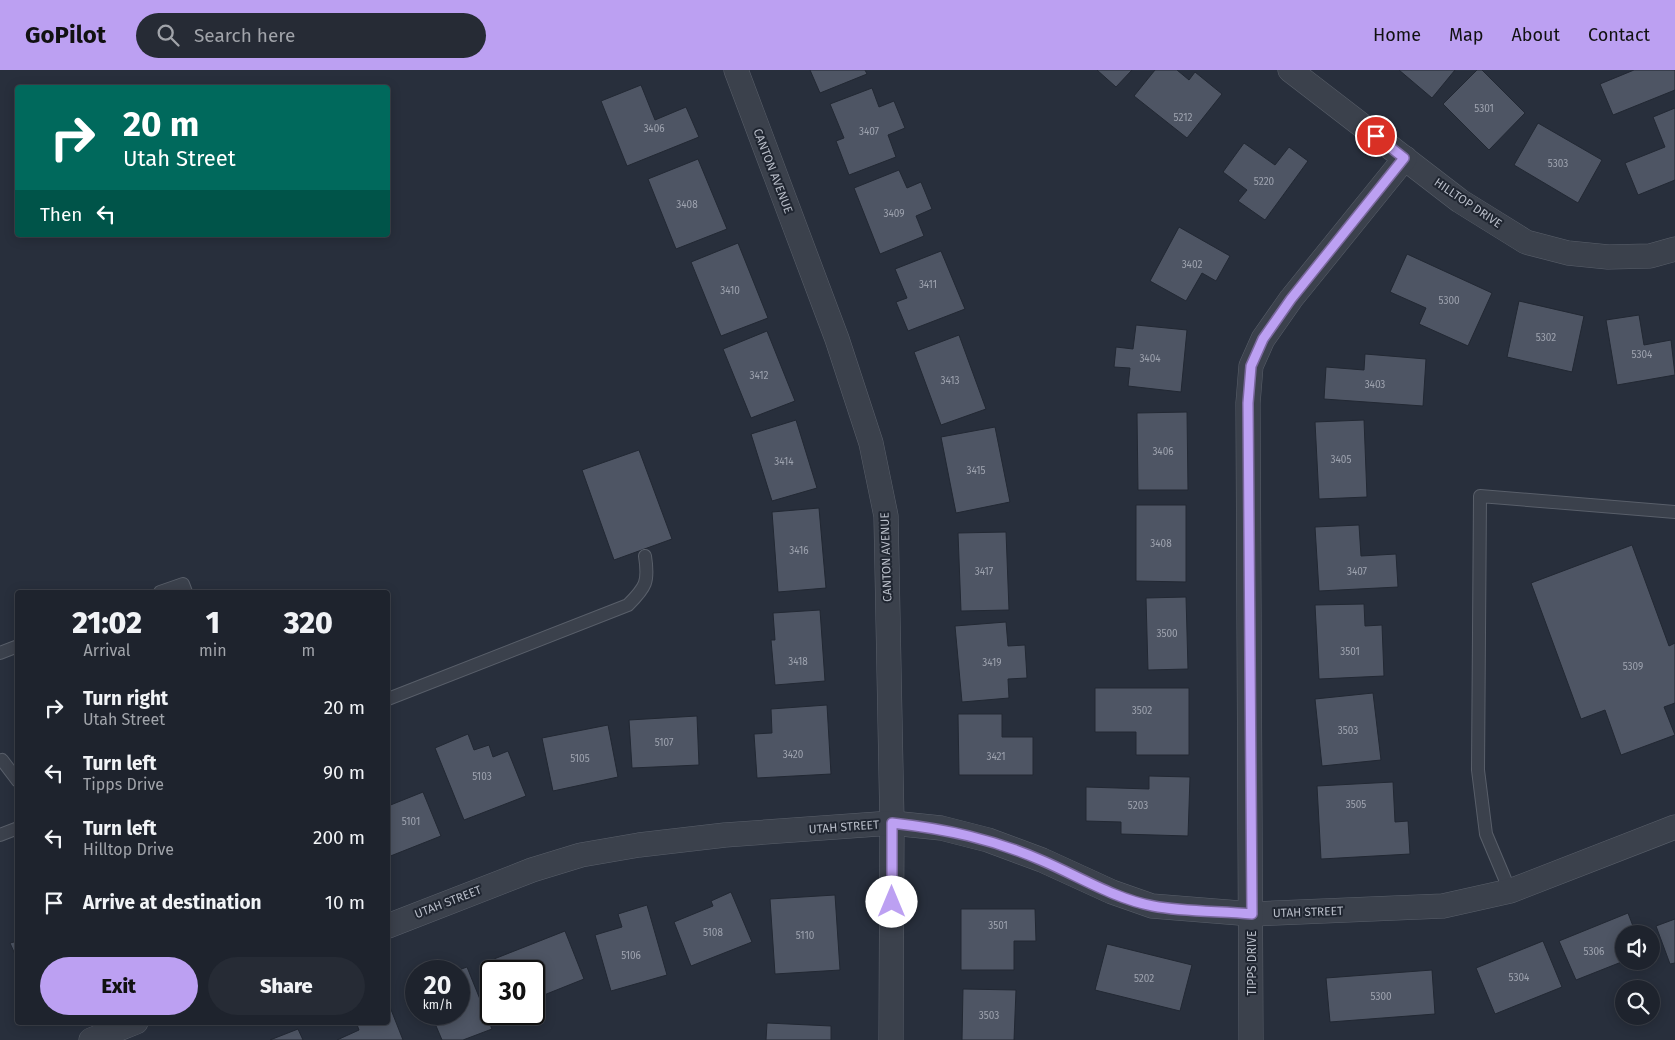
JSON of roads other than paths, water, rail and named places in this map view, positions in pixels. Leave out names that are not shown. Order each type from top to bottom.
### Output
[{"type":"street","name":"CANTON AVENUE","points":[[736,70],[837,339],[871,443],[886,516],[892,823],[891,1040]]},
{"type":"street","name":"HILLTOP DRIVE","points":[[1290,70],[1460,201],[1526,242],[1568,253],[1608,257],[1650,256],[1675,249]]},
{"type":"street","name":"TIPPS DRIVE","points":[[1251,1040],[1252,914],[1248,403],[1251,366],[1263,339],[1291,299],[1404,158]]},
{"type":"street","name":"UTAH STREET","points":[[390,925],[532,870],[581,855],[639,845],[725,835],[892,823],[942,828],[988,840],[1042,860],[1112,892],[1152,906],[1252,914],[1443,906],[1510,891],[1675,827]]},
{"type":"street","points":[[91,1040],[128,1025]]},
{"type":"lane","points":[[1510,891],[1486,834],[1478,770],[1480,496],[1675,512]]},
{"type":"lane","points":[[390,697],[628,605],[644,588],[648,575],[645,556]]},
{"type":"lane","points":[[166,590],[183,584],[185,590]]},
{"type":"lane","points":[[0,653],[15,647]]},
{"type":"lane","points":[[1,759],[15,777]]},
{"type":"lane","points":[[0,835],[15,829]]}]
